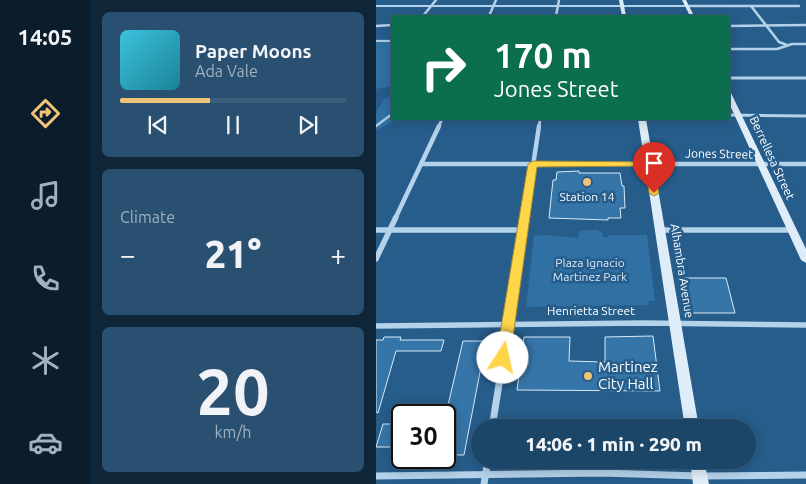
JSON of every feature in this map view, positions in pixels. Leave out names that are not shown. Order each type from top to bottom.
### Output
[{"type":"main road","points":[[684,0],[692,15]]},
{"type":"main road","name":"Berrellesa Street","points":[[730,97],[806,260]]},
{"type":"main road","name":"Alhambra Avenue","points":[[642,120],[691,419]]},
{"type":"street","points":[[424,15],[436,0]]},
{"type":"street","points":[[489,15],[496,0]]},
{"type":"street","points":[[556,15],[559,0]]},
{"type":"street","points":[[376,6],[558,6],[622,3],[687,6],[799,6]]},
{"type":"street","points":[[751,6],[779,42],[787,45]]},
{"type":"street","points":[[730,26],[806,25]]},
{"type":"street","points":[[376,26],[391,26]]},
{"type":"street","points":[[730,49],[777,49],[787,45],[806,44]]},
{"type":"street","points":[[730,78],[806,78]]},
{"type":"street","points":[[730,116],[806,116]]},
{"type":"street","points":[[376,259],[442,120]]},
{"type":"street","points":[[493,419],[540,120]]},
{"type":"street","name":"Jones Street","points":[[421,164],[806,164]]},
{"type":"street","points":[[376,230],[524,230]]},
{"type":"street","points":[[660,230],[791,230]]},
{"type":"street","name":"Henrietta Street","points":[[376,326],[676,322],[806,325]]},
{"type":"street","points":[[484,484],[487,469]]},
{"type":"street","points":[[376,476],[602,473],[700,480],[806,475]]},
{"type":"green space","points":[[376,39],[391,39],[391,86],[376,89]]},
{"type":"green space","points":[[391,97],[391,120],[394,120],[376,131],[376,112],[384,99]]},
{"type":"green space","name":"Plaza Ignacio Martinez Park","points":[[582,230],[599,230],[599,232],[602,232],[603,237],[608,237],[608,235],[647,235],[655,301],[648,301],[649,305],[526,307],[534,236],[546,235],[578,238],[579,232]]},
{"type":"building","points":[[579,171],[579,173],[620,173],[622,186],[624,186],[625,208],[620,208],[621,218],[608,218],[608,220],[549,218],[553,180],[556,180],[557,172]]},
{"type":"building","points":[[684,278],[726,278],[735,313],[692,313]]},
{"type":"building","name":"Martinez City Hall","points":[[653,336],[660,391],[517,390],[524,337],[570,337],[569,361],[605,362],[605,337]]},
{"type":"building","points":[[384,337],[401,337],[400,340],[444,340],[441,351],[396,351],[378,413],[376,412],[376,340],[383,340]]},
{"type":"building","points":[[463,341],[486,341],[464,455],[456,455],[456,404],[448,404]]},
{"type":"building","points":[[383,424],[391,424],[391,447],[376,447]]},
{"type":"waterway","points":[[376,41],[391,41]]},
{"type":"waterway","points":[[376,126],[391,115]]},
{"type":"place","name":"Station 14","points":[[587,182]]},
{"type":"place","name":"Martinez City Hall","points":[[588,376]]},
{"type":"route","points":[[503,358],[533,164],[649,164],[654,193]]}]
